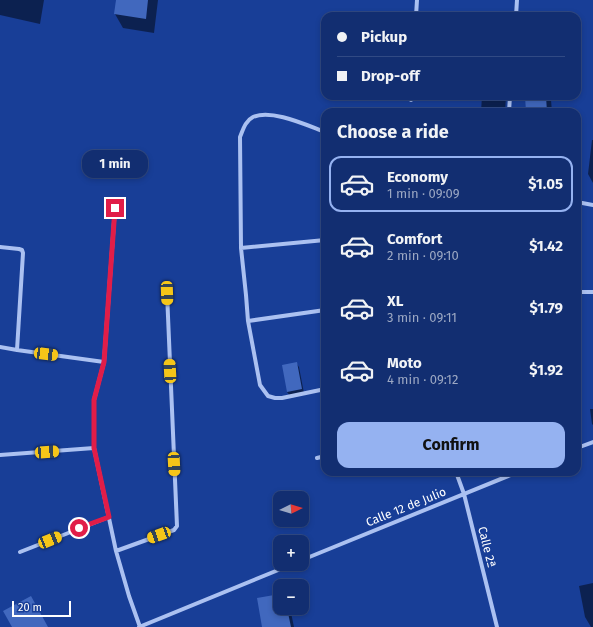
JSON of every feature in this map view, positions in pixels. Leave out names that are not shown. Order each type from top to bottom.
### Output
[{"type":"street","points":[[416,12],[417,0]]},
{"type":"street","points":[[516,12],[517,0]]},
{"type":"street","points":[[321,131],[278,116],[267,115],[252,117],[244,125],[240,138],[240,248],[248,321],[260,385],[268,396],[275,398],[282,398],[321,390]]},
{"type":"street","points":[[581,203],[593,205]]},
{"type":"street","points":[[115,208],[104,362],[94,400],[94,448],[116,551],[140,627],[276,571]]},
{"type":"street","points":[[240,248],[321,240]]},
{"type":"street","points":[[0,248],[19,249],[22,250],[23,253],[17,350]]},
{"type":"street","points":[[581,292],[593,292]]},
{"type":"street","points":[[116,551],[174,530],[177,526],[167,293]]},
{"type":"street","points":[[248,321],[321,311]]},
{"type":"street","points":[[0,347],[104,362]]},
{"type":"street","points":[[581,446],[593,442]]},
{"type":"street","points":[[0,455],[94,448]]},
{"type":"street","points":[[317,458],[321,457]]},
{"type":"street","name":"Calle 2ª","points":[[457,476],[464,494],[497,627]]},
{"type":"street","name":"Calle 12 de Julio","points":[[309,557],[508,476]]},
{"type":"street","points":[[20,552],[109,517]]},
{"type":"building","points":[[116,0],[148,0],[146,19],[114,14]]},
{"type":"building","points":[[525,100],[546,100],[547,108],[526,108]]},
{"type":"building","points":[[297,362],[302,389],[287,392],[282,365]]},
{"type":"building","points":[[273,595],[273,615],[288,615],[291,627],[262,627],[257,598]]},
{"type":"building","points":[[31,596],[48,627],[12,627],[3,611]]},
{"type":"route","points":[[79,528],[109,517],[94,448],[94,400],[104,362],[115,208]]}]
